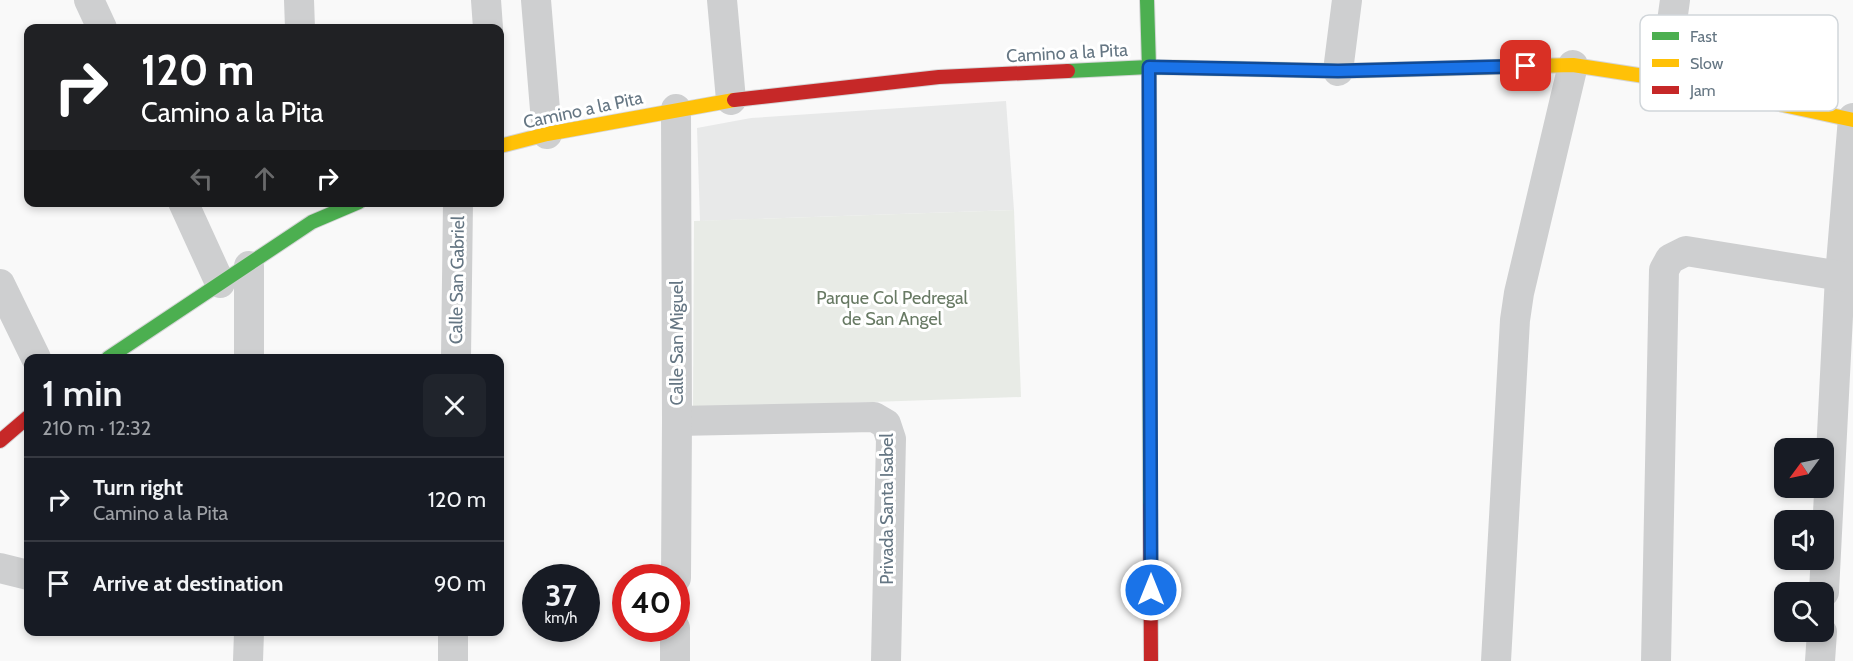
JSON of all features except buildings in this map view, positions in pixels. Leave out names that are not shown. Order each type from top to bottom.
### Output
[{"type":"street","points":[[88,0],[100,24]]},
{"type":"street","points":[[298,0],[300,24]]},
{"type":"street","points":[[486,0],[488,24]]},
{"type":"street","points":[[536,0],[547,134]]},
{"type":"street","points":[[722,0],[731,100]]},
{"type":"street","points":[[1147,0],[1151,661]]},
{"type":"street","points":[[1338,71],[1347,0]]},
{"type":"street","points":[[1673,15],[1675,0]]},
{"type":"street","points":[[1496,661],[1515,320],[1519,293],[1574,65]]},
{"type":"street","name":"Camino a la Pita","points":[[504,145],[547,134],[731,100],[939,77],[1149,67],[1338,71],[1574,65],[1640,76]]},
{"type":"street","name":"Calle San Miguel","points":[[676,109],[676,564]]},
{"type":"street","name":"Camino a la Pita","points":[[1814,111],[1853,119]]},
{"type":"street","points":[[1825,582],[1846,277],[1853,119]]},
{"type":"street","points":[[185,207],[220,283]]},
{"type":"street","points":[[114,354],[249,266],[311,212],[334,207]]},
{"type":"street","name":"Calle San Gabriel","points":[[456,354],[458,207]]},
{"type":"street","points":[[1656,661],[1664,270],[1670,259],[1686,251],[1846,277]]},
{"type":"street","points":[[249,266],[249,354]]},
{"type":"street","points":[[0,284],[34,354]]},
{"type":"street","name":"Privada Santa Isabel","points":[[677,421],[874,417],[886,424],[891,439],[886,661]]},
{"type":"street","points":[[0,441],[24,420]]},
{"type":"street","points":[[0,568],[24,574]]},
{"type":"street","points":[[248,661],[249,636]]},
{"type":"street","points":[[453,636],[453,661]]},
{"type":"street","points":[[675,642],[675,661]]},
{"type":"street","points":[[1820,661],[1821,642]]},
{"type":"shaded area","points":[[1006,101],[1014,210],[700,221],[697,128],[751,118]]},
{"type":"green space","name":"Parque Col Pedregal de San Angel","points":[[1014,210],[1021,397],[693,408],[694,221]]},
{"type":"traffic: fast","points":[[1147,0],[1150,506]]},
{"type":"traffic: fast","points":[[1068,71],[1149,67],[1338,71]]},
{"type":"traffic: fast","points":[[114,354],[312,222],[347,207]]},
{"type":"traffic: slow","points":[[1338,71],[1573,65],[1640,75]]},
{"type":"traffic: slow","points":[[504,145],[547,134],[734,100]]},
{"type":"traffic: slow","points":[[1812,111],[1853,120]]},
{"type":"traffic: jam","points":[[734,100],[939,77],[1068,71]]},
{"type":"traffic: jam","points":[[0,441],[24,420]]},
{"type":"traffic: jam","points":[[1150,506],[1151,661]]},
{"type":"route","points":[[1151,590],[1149,67],[1338,71],[1526,66]]}]
